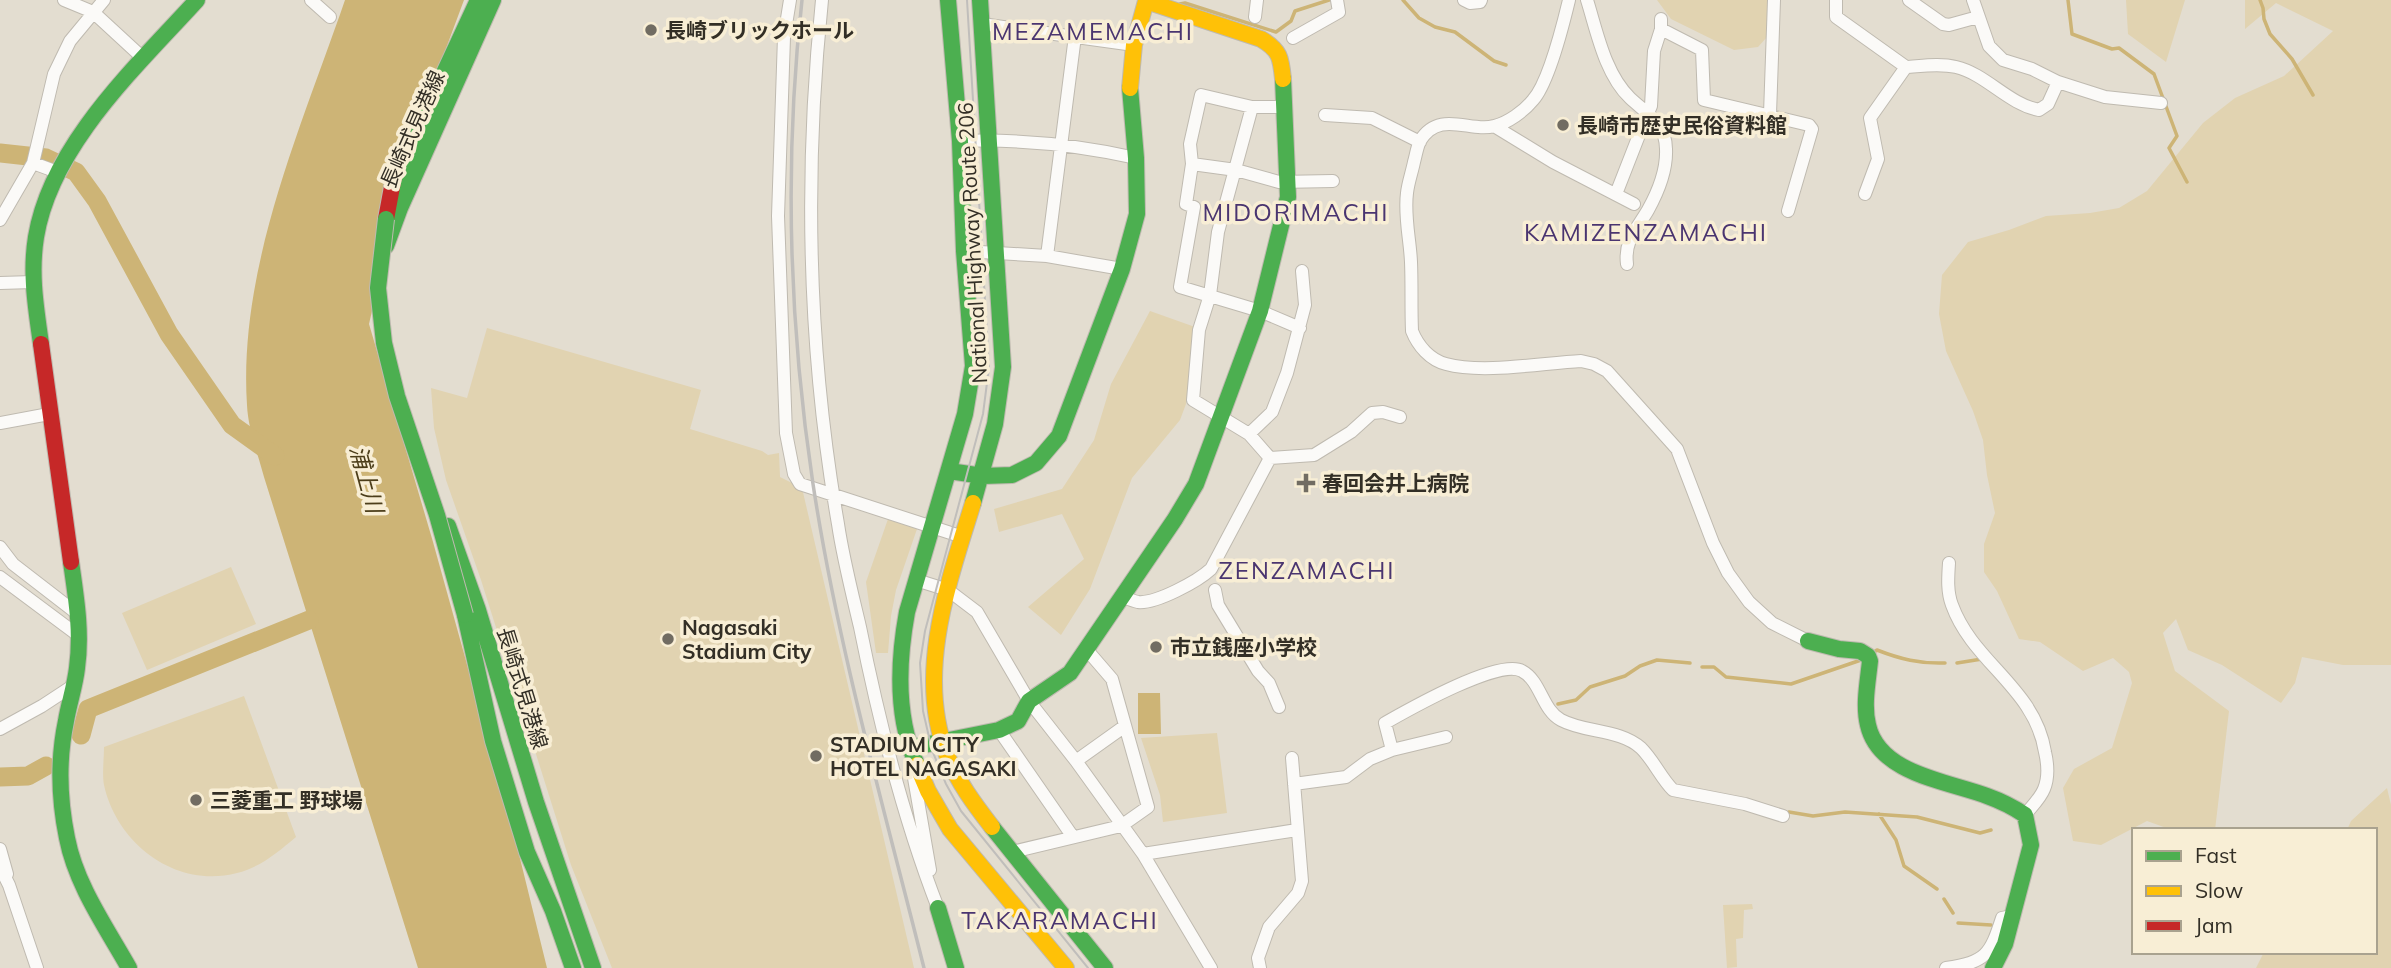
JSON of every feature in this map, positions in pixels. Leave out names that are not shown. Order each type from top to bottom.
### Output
[{"type":"main road","points":[[129,968],[76,870],[67,838],[60,782],[61,757],[65,723],[74,685],[79,615],[49,414],[33,282],[36,237],[42,212],[60,173],[90,122],[197,0]]},
{"type":"main road","points":[[386,219],[393,176],[413,119],[465,0]]},
{"type":"main road","name":"長崎式見港線","points":[[478,0],[431,101],[386,219],[378,288],[382,329],[391,375],[448,553],[493,741],[527,852],[553,911],[573,968]]},
{"type":"main road","name":"長崎式見港線","points":[[493,0],[400,208],[382,260],[377,285],[378,337],[390,384],[436,492],[478,610],[513,732],[593,968]]},
{"type":"main road","points":[[442,117],[505,0]]},
{"type":"main road","name":"National Highway Route 206","points":[[948,0],[960,141],[972,366],[965,414],[916,580],[903,634],[901,681],[909,748],[928,791],[950,829],[1066,968]]},
{"type":"main road","name":"National Highway Route 206","points":[[980,0],[1003,376],[997,416],[962,537],[937,640],[934,679],[942,743],[977,808],[1105,968]]},
{"type":"main road","points":[[909,748],[999,730],[1018,722],[1029,701],[1070,673],[1196,484],[1260,312],[1288,197],[1285,107],[1281,62],[1275,47],[1261,39],[1145,0],[1134,45],[1130,82],[1137,214],[1122,268],[1059,436],[1046,455],[1028,469],[1012,476],[981,477],[949,471]]},
{"type":"main road","points":[[1808,641],[1860,651],[1868,656],[1868,729],[1888,758],[1909,769],[2010,803],[2025,815],[2031,845],[2005,944],[1993,968]]},
{"type":"main road","points":[[938,908],[956,968]]},
{"type":"street","points":[[64,0],[93,12],[144,59]]},
{"type":"street","points":[[0,220],[33,163],[54,74],[70,41],[104,0]]},
{"type":"street","points":[[312,0],[330,17]]},
{"type":"street","points":[[790,0],[784,37],[778,216],[786,433],[794,474],[800,484],[962,537]]},
{"type":"street","points":[[822,0],[811,150],[810,212],[816,348],[833,495],[868,670],[909,822],[938,908]]},
{"type":"street","points":[[1255,17],[1257,0]]},
{"type":"street","points":[[1293,38],[1339,12],[1337,0]]},
{"type":"street","points":[[1464,0],[1471,3],[1481,0]]},
{"type":"street","points":[[1569,0],[1540,92],[1532,102],[1494,127],[1445,124],[1434,129],[1420,142],[1407,193],[1406,209],[1411,262],[1412,331],[1420,346],[1436,360],[1453,365],[1482,368],[1581,361],[1607,371],[1677,449],[1713,543],[1728,573],[1749,602],[1772,622],[1808,641]]},
{"type":"street","points":[[1587,0],[1603,51],[1615,77],[1628,97],[1658,123],[1665,139],[1665,169],[1647,211],[1627,243],[1627,264]]},
{"type":"street","points":[[1770,114],[1773,0]]},
{"type":"street","points":[[1836,0],[1836,17],[1906,67],[1957,67],[2023,104],[2039,110],[2048,104],[2058,82]]},
{"type":"street","points":[[1909,0],[1943,24],[1949,25],[1978,17]]},
{"type":"street","points":[[1973,0],[1989,46],[2003,60],[2105,97],[2161,103]]},
{"type":"street","points":[[982,24],[1134,45]]},
{"type":"street","points":[[1648,113],[1651,106],[1654,51],[1661,24],[1702,50],[1704,100],[1770,114],[1809,125],[1812,129],[1788,211]]},
{"type":"street","points":[[1046,256],[1075,36]]},
{"type":"street","points":[[1866,194],[1878,159],[1870,118],[1906,67]]},
{"type":"street","points":[[1285,107],[1252,107],[1201,95],[1189,144],[1192,164],[1186,204],[1194,207],[1180,287],[1260,312],[1300,328]]},
{"type":"street","points":[[1252,107],[1218,232],[1210,295],[1199,330],[1192,400],[1249,434],[1270,458]]},
{"type":"street","points":[[1325,115],[1372,118],[1420,142]]},
{"type":"street","points":[[1494,127],[1553,162],[1634,204]]},
{"type":"street","points":[[1616,194],[1641,130]]},
{"type":"street","points":[[960,141],[990,140],[1061,146],[1136,158]]},
{"type":"street","points":[[33,163],[60,173]]},
{"type":"street","points":[[1192,164],[1236,170],[1279,182],[1333,181]]},
{"type":"street","points":[[964,251],[1046,256],[1122,268]]},
{"type":"street","points":[[1249,434],[1272,412],[1287,373],[1305,305],[1302,271]]},
{"type":"street","points":[[0,283],[33,282]]},
{"type":"street","points":[[1270,458],[1314,455],[1351,432],[1373,413],[1383,412],[1400,417]]},
{"type":"street","points":[[0,423],[49,414]]},
{"type":"street","points":[[1121,596],[1138,602],[1150,600],[1199,579],[1211,569],[1270,458]]},
{"type":"street","points":[[0,547],[13,564],[79,615]]},
{"type":"street","points":[[1949,563],[1948,594],[1956,616],[1977,646],[2034,714],[2044,743],[2048,775],[2044,789],[2025,815]]},
{"type":"street","points":[[0,577],[79,636]]},
{"type":"street","points":[[916,580],[948,590],[977,612],[1029,701],[1143,855],[1211,968]]},
{"type":"street","points":[[1215,590],[1218,605],[1258,671],[1269,682],[1279,708]]},
{"type":"street","points":[[1012,852],[1121,826],[1148,807],[1112,679],[1087,650]]},
{"type":"street","points":[[1392,750],[1385,723],[1446,690],[1514,668],[1523,671],[1531,680],[1553,716],[1579,729],[1597,731],[1633,743],[1673,790],[1745,804],[1783,816]]},
{"type":"street","points":[[0,729],[74,685]]},
{"type":"street","points":[[1076,761],[1125,726]]},
{"type":"street","points":[[999,730],[1073,837]]},
{"type":"street","points":[[1294,784],[1346,778],[1370,759],[1392,750],[1446,737]]},
{"type":"street","points":[[909,748],[938,908]]},
{"type":"street","points":[[1260,968],[1258,958],[1269,927],[1298,894],[1302,881],[1292,758]]},
{"type":"street","points":[[1143,855],[1297,830]]},
{"type":"street","points":[[0,849],[37,968]]},
{"type":"street","points":[[0,867],[9,885]]},
{"type":"street","points":[[1946,968],[1976,961],[1986,954],[1994,942],[2002,918],[2012,916]]},
{"type":"shaded area","points":[[1657,0],[1767,0],[1767,37],[1758,47],[1734,50],[1671,19]]},
{"type":"shaded area","points":[[2126,0],[2185,0],[2166,62],[2128,34]]},
{"type":"shaded area","points":[[2245,0],[2391,0],[2391,665],[2343,665],[2302,657],[2295,683],[2281,703],[2222,665],[2188,650],[2176,619],[2163,633],[2175,671],[2229,711],[2215,828],[2166,828],[2147,821],[2101,845],[2073,841],[2063,788],[2074,769],[2112,748],[2132,683],[2129,672],[2113,658],[2083,671],[2040,642],[2019,639],[1997,591],[1984,572],[1984,544],[1995,513],[1983,440],[1946,351],[1939,314],[1942,275],[1968,242],[2046,216],[2119,208],[2147,191],[2203,123],[2235,98],[2284,76],[2333,31],[2276,3],[2245,29]]},
{"type":"shaded area","points":[[1150,311],[1195,327],[1186,404],[1180,420],[1132,478],[1090,589],[1061,635],[1028,607],[1084,559],[1062,514],[999,532],[994,509],[1062,489],[1094,440],[1111,384]]},
{"type":"shaded area","name":"Nagasaki Stadium City","points":[[487,328],[701,390],[690,429],[768,455],[779,453],[780,477],[802,488],[914,968],[612,968],[571,865],[481,580],[446,480],[434,428],[431,388],[467,398]]},
{"type":"shaded area","points":[[888,519],[917,529],[896,590],[888,653],[876,653],[866,582]]},
{"type":"shaded area","points":[[231,567],[256,624],[147,670],[122,613]]},
{"type":"shaded area","name":"三菱重工 野球場","points":[[244,696],[296,837],[261,863],[237,873],[214,876],[192,874],[172,868],[152,857],[122,826],[104,785],[104,747]]},
{"type":"shaded area","points":[[1217,733],[1227,813],[1163,822],[1160,795],[1141,738]]},
{"type":"shaded area","points":[[2387,788],[2391,805],[2391,968],[2256,968],[2263,954],[2377,954],[2377,828],[2348,828],[2351,821]]},
{"type":"shaded area","points":[[1752,904],[1753,909],[1744,910],[1743,938],[1736,939],[1737,967],[1727,968],[1723,905]]},
{"type":"water","name":"浦上川","points":[[345,0],[464,0],[409,148],[369,324],[513,830],[547,968],[418,968],[249,423],[247,354],[252,302],[262,250],[292,148]]},
{"type":"water","points":[[1138,693],[1160,693],[1161,734],[1138,734]]},
{"type":"waterway","points":[[1180,4],[1185,3],[1276,32],[1291,21],[1295,11],[1329,0]]},
{"type":"waterway","points":[[1403,0],[1419,18],[1435,27],[1455,32],[1494,61],[1506,65]]},
{"type":"waterway","points":[[2068,0],[2072,34],[2112,49],[2119,48],[2154,74],[2177,136],[2169,148],[2187,182]]},
{"type":"waterway","points":[[2260,0],[2270,34],[2292,59],[2313,95]]},
{"type":"waterway","points":[[0,153],[46,158],[76,172],[97,201],[169,334],[232,425],[275,456]]},
{"type":"waterway","points":[[81,735],[88,709],[309,620]]},
{"type":"waterway","points":[[1874,652],[1877,650],[1919,662],[1945,663]]},
{"type":"waterway","points":[[1957,663],[1982,659]]},
{"type":"waterway","points":[[1558,704],[1576,700],[1590,687],[1625,676],[1640,666],[1657,660],[1690,663]]},
{"type":"waterway","points":[[1702,667],[1714,667],[1726,677],[1791,684],[1861,660]]},
{"type":"waterway","points":[[0,777],[28,776],[46,766]]},
{"type":"waterway","points":[[1789,812],[1813,816],[1845,812],[1917,817],[1980,833],[1991,830]]},
{"type":"waterway","points":[[1879,814],[1896,840],[1904,866],[1937,889]]},
{"type":"waterway","points":[[1944,899],[1953,913]]},
{"type":"waterway","points":[[1958,923],[1991,925]]},
{"type":"tram line","points":[[967,0],[989,367],[983,414],[925,631],[920,663],[923,711],[932,750],[961,811],[1088,968]]},
{"type":"railway","points":[[802,0],[796,60],[791,182],[794,303],[805,424],[835,606],[924,968]]},
{"type":"traffic: fast","points":[[41,344],[34,291],[34,251],[45,203],[59,170],[100,109],[197,0]]},
{"type":"traffic: fast","points":[[398,186],[431,101],[478,0]]},
{"type":"traffic: fast","points":[[386,246],[400,208],[493,0]]},
{"type":"traffic: fast","points":[[917,765],[905,729],[902,709],[904,631],[907,612],[965,414],[973,366],[964,251],[960,141],[948,0]]},
{"type":"traffic: fast","points":[[973,503],[995,424],[1003,367],[980,0]]},
{"type":"traffic: fast","points":[[909,748],[999,730],[1018,721],[1029,701],[1070,673],[1196,484],[1260,311],[1288,197],[1283,79]]},
{"type":"traffic: fast","points":[[949,471],[983,476],[1012,475],[1036,463],[1059,436],[1122,269],[1137,214],[1136,158],[1130,88]]},
{"type":"traffic: fast","points":[[386,219],[378,288],[384,343],[397,396],[437,515],[465,615]]},
{"type":"traffic: fast","points":[[448,526],[478,610],[536,802],[593,968]]},
{"type":"traffic: fast","points":[[71,562],[79,641],[76,675],[62,750],[61,794],[64,823],[77,872],[129,968]]},
{"type":"traffic: fast","points":[[465,615],[493,741],[527,852],[553,911],[573,968]]},
{"type":"traffic: fast","points":[[1808,641],[1860,651],[1868,656],[1868,725],[1875,742],[1886,755],[1917,773],[1992,798],[2025,815],[2031,845],[2005,944],[1993,968]]},
{"type":"traffic: fast","points":[[992,827],[1105,968]]},
{"type":"traffic: fast","points":[[938,908],[956,968]]},
{"type":"traffic: slow","points":[[1130,88],[1134,45],[1146,1],[1261,39],[1278,55],[1283,79]]},
{"type":"traffic: slow","points":[[973,503],[954,564],[939,628],[934,692],[938,724],[951,765],[992,827]]},
{"type":"traffic: slow","points":[[917,765],[928,791],[950,829],[1066,968]]},
{"type":"traffic: jam","points":[[386,219],[395,171]]},
{"type":"traffic: jam","points":[[41,344],[71,562]]},
{"type":"place","name":"長崎ブリックホール","points":[[651,30]]},
{"type":"place","name":"長崎市歴史民俗資料館","points":[[1563,125]]},
{"type":"place","name":"春回会井上病院","points":[[1306,483]]},
{"type":"place","name":"Nagasaki Stadium City","points":[[668,639]]},
{"type":"place","name":"市立銭座小学校","points":[[1156,647]]},
{"type":"place","name":"STADIUM CITY HOTEL NAGASAKI","points":[[816,756]]},
{"type":"place","name":"三菱重工 野球場","points":[[196,800]]},
{"type":"district","name":"MEZAMEMACHI","points":[[1093,31]]},
{"type":"district","name":"MIDORIMACHI","points":[[1296,212]]},
{"type":"district","name":"KAMIZENZAMACHI","points":[[1646,232]]},
{"type":"district","name":"ZENZAMACHI","points":[[1307,570]]},
{"type":"district","name":"TAKARAMACHI","points":[[1060,920]]}]
